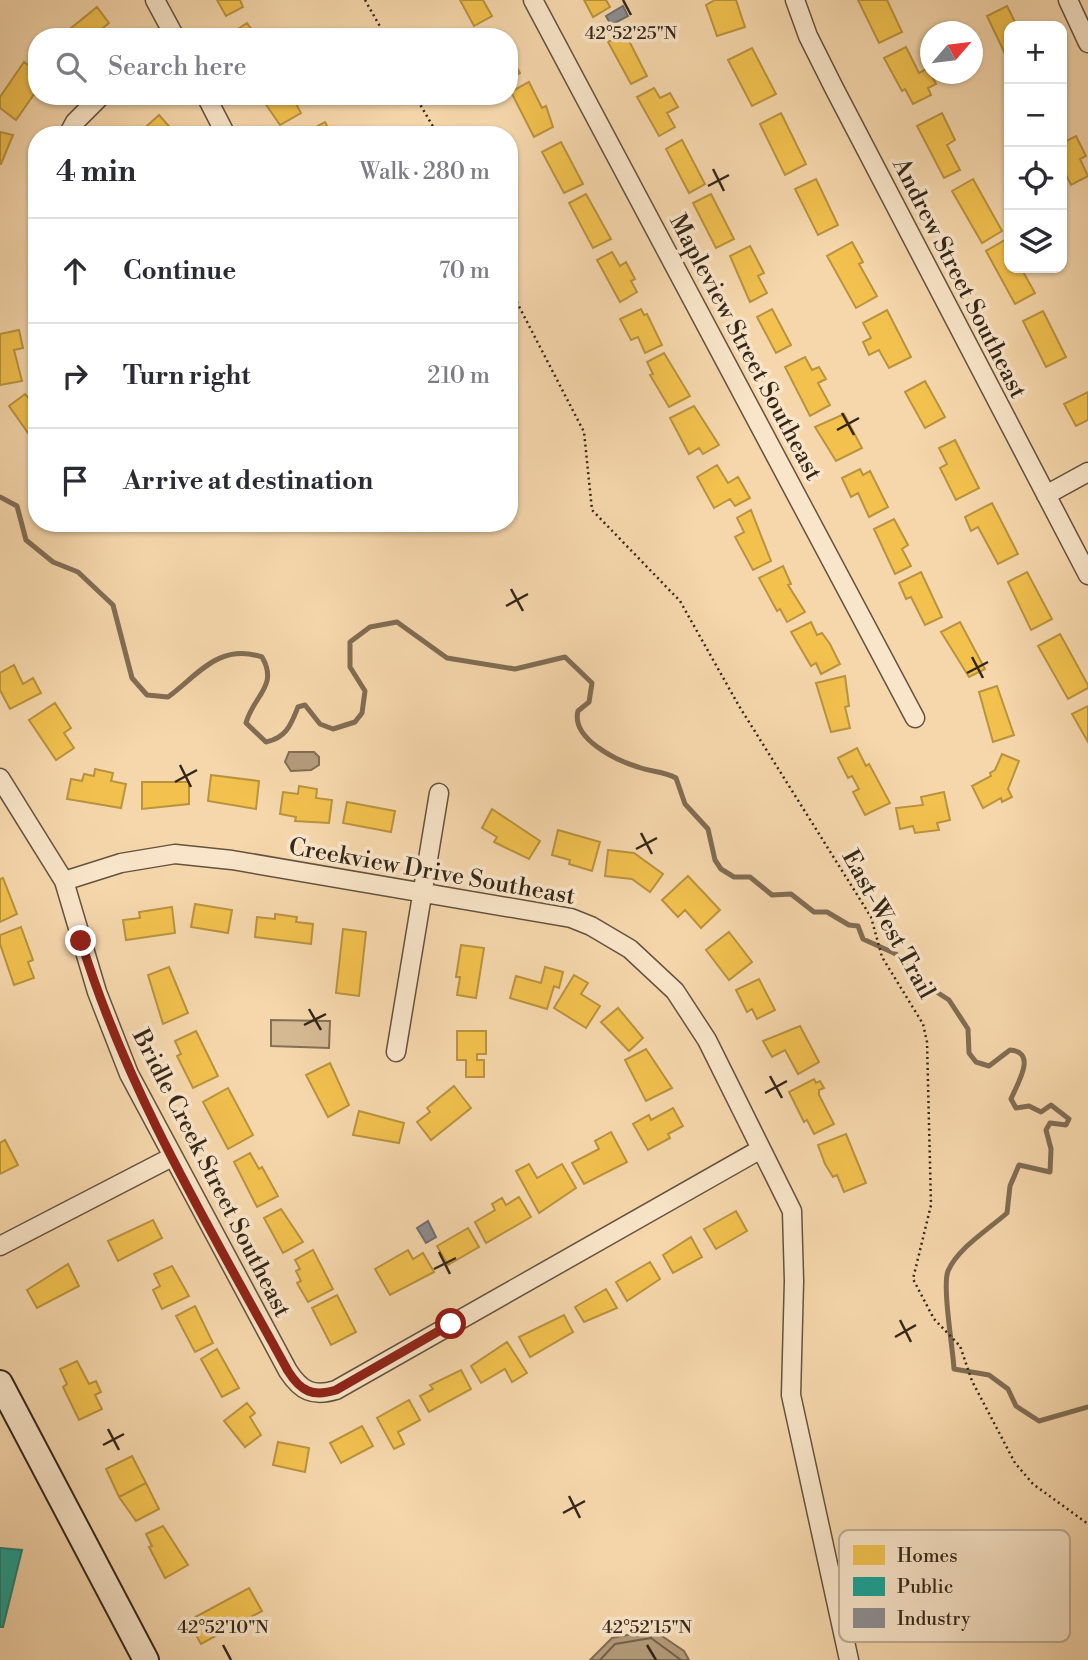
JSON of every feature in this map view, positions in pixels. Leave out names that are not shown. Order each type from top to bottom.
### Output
[{"type":"main road","points":[[0,1382],[146,1660]]},
{"type":"street","points":[[155,0],[169,28]]},
{"type":"street","name":"Mapleview Street Southeast","points":[[533,0],[915,718]]},
{"type":"street","name":"Andrew Street Southeast","points":[[795,0],[808,36],[829,78],[1088,575]]},
{"type":"street","points":[[1068,0],[1088,43]]},
{"type":"street","points":[[74,126],[91,105]]},
{"type":"street","points":[[211,105],[221,126]]},
{"type":"street","points":[[1046,495],[1088,472]]},
{"type":"street","name":"Bridle Creek Street Southeast","points":[[0,778],[64,881],[112,1035],[172,1157],[288,1371],[309,1393],[321,1394],[336,1390],[761,1149]]},
{"type":"street","points":[[396,1052],[439,793]]},
{"type":"street","name":"Creekview Drive Southeast","points":[[64,881],[121,863],[175,854],[570,918],[591,926],[630,949],[685,1004],[792,1210],[794,1261],[791,1395],[839,1614]]},
{"type":"street","points":[[0,1246],[172,1157]]},
{"type":"street","name":"Creekview Drive Southeast","points":[[845,1642],[849,1660]]},
{"type":"path","points":[[365,0],[381,28]]},
{"type":"path","points":[[420,105],[433,126]]},
{"type":"path","name":"East-West Trail","points":[[518,304],[584,432],[592,510],[680,601],[739,706],[871,917],[882,957],[923,1024],[927,1042],[931,1205],[913,1279],[934,1318],[960,1346],[972,1381],[1015,1463],[1043,1492],[1088,1524]]},
{"type":"shaded area","points":[[271,1020],[330,1021],[329,1048],[271,1046]]},
{"type":"water","points":[[289,752],[314,752],[319,757],[319,765],[311,770],[291,771],[285,762]]},
{"type":"water","points":[[653,1630],[684,1651],[689,1660],[590,1660],[612,1638]]},
{"type":"building: Homes","points":[[217,0],[240,0],[243,7],[226,16]]},
{"type":"building: Homes","points":[[460,0],[483,0],[492,16],[474,26]]},
{"type":"building: Homes","points":[[584,0],[606,0],[610,7],[593,17]]},
{"type":"building: Homes","points":[[715,0],[736,0],[745,27],[717,36],[706,5]]},
{"type":"building: Homes","points":[[858,0],[887,0],[902,32],[879,43]]},
{"type":"building: Homes","points":[[1007,6],[1014,21],[1004,21],[1004,52],[987,16]]},
{"type":"building: Homes","points":[[97,7],[109,23],[103,28],[71,28]]},
{"type":"building: Homes","points":[[625,33],[647,76],[631,84],[608,42]]},
{"type":"building: Homes","points":[[906,47],[920,72],[920,84],[936,84],[928,88],[931,95],[913,104],[905,89],[902,91],[884,58]]},
{"type":"building: Homes","points":[[752,48],[776,94],[752,106],[728,60]]},
{"type":"building: Homes","points":[[24,62],[28,65],[28,103],[16,120],[0,108],[0,97]]},
{"type":"building: Homes","points":[[529,82],[542,108],[546,106],[553,127],[534,137],[518,105],[518,88]]},
{"type":"building: Homes","points":[[654,88],[660,98],[670,93],[678,107],[667,113],[675,127],[659,136],[637,97]]},
{"type":"building: Homes","points":[[266,105],[297,105],[301,113],[280,125]]},
{"type":"building: Homes","points":[[781,113],[806,164],[785,175],[760,124]]},
{"type":"building: Homes","points":[[942,113],[955,140],[947,145],[960,170],[944,178],[917,126]]},
{"type":"building: Homes","points":[[159,115],[169,126],[147,126]]},
{"type":"building: Homes","points":[[0,132],[13,135],[1,164],[0,164]]},
{"type":"building: Homes","points":[[1076,136],[1086,156],[1080,159],[1088,176],[1071,185],[1067,177],[1067,140]]},
{"type":"building: Homes","points":[[682,140],[705,184],[689,193],[666,149]]},
{"type":"building: Homes","points":[[561,142],[583,184],[564,193],[542,152]]},
{"type":"building: Homes","points":[[816,179],[838,225],[818,235],[795,189]]},
{"type":"building: Homes","points":[[973,179],[1002,231],[982,243],[952,191]]},
{"type":"building: Homes","points":[[586,194],[611,239],[593,248],[569,203]]},
{"type":"building: Homes","points":[[711,194],[734,239],[716,248],[693,203]]},
{"type":"building: Homes","points":[[1004,241],[1004,273],[1024,273],[1035,293],[1015,304],[986,251]]},
{"type":"building: Homes","points":[[852,242],[863,262],[859,264],[877,296],[856,308],[827,256]]},
{"type":"building: Homes","points":[[750,246],[764,273],[758,276],[767,293],[750,302],[730,256]]},
{"type":"building: Homes","points":[[612,252],[620,266],[626,262],[635,279],[631,281],[637,292],[620,302],[597,260]]},
{"type":"building: Homes","points":[[641,309],[644,315],[647,314],[662,345],[645,353],[638,337],[631,340],[620,319]]},
{"type":"building: Homes","points":[[772,309],[791,345],[776,353],[757,317]]},
{"type":"building: Homes","points":[[887,310],[911,357],[889,368],[879,350],[869,355],[863,342],[871,338],[863,323]]},
{"type":"building: Homes","points":[[1043,311],[1066,357],[1046,367],[1023,321]]},
{"type":"building: Homes","points":[[19,330],[23,348],[14,350],[22,381],[0,385],[0,334]]},
{"type":"building: Homes","points":[[664,353],[690,396],[669,407],[650,375],[653,374],[647,362]]},
{"type":"building: Homes","points":[[805,357],[812,370],[819,367],[826,379],[818,383],[830,405],[810,416],[785,367]]},
{"type":"building: Homes","points":[[925,381],[945,417],[925,428],[905,392]]},
{"type":"building: Homes","points":[[1088,392],[1088,420],[1076,426],[1064,404]]},
{"type":"building: Homes","points":[[25,394],[28,398],[28,433],[9,406]]},
{"type":"building: Homes","points":[[694,406],[719,445],[703,454],[699,448],[689,454],[670,418]]},
{"type":"building: Homes","points":[[844,414],[862,448],[836,461],[815,427]]},
{"type":"building: Homes","points":[[955,440],[979,488],[956,500],[940,468],[947,464],[939,448]]},
{"type":"building: Homes","points":[[717,465],[728,483],[738,477],[750,498],[735,506],[730,499],[714,508],[697,477]]},
{"type":"building: Homes","points":[[860,469],[863,475],[870,471],[888,507],[869,517],[858,493],[851,497],[842,478]]},
{"type":"building: Homes","points":[[992,503],[1018,554],[998,564],[978,527],[971,531],[965,517]]},
{"type":"building: Homes","points":[[751,510],[771,561],[753,570],[735,537],[744,532],[737,518]]},
{"type":"building: Homes","points":[[894,519],[908,545],[902,549],[911,566],[895,574],[874,529]]},
{"type":"building: Homes","points":[[783,566],[791,584],[788,585],[805,612],[787,622],[780,609],[777,611],[759,578]]},
{"type":"building: Homes","points":[[921,572],[942,617],[925,625],[911,597],[906,599],[899,583]]},
{"type":"building: Homes","points":[[1027,572],[1052,619],[1031,630],[1008,582]]},
{"type":"building: Homes","points":[[811,622],[817,635],[822,633],[830,644],[840,664],[821,674],[816,663],[811,666],[791,632]]},
{"type":"building: Homes","points":[[960,622],[985,669],[969,677],[941,632]]},
{"type":"building: Homes","points":[[1060,634],[1088,685],[1088,688],[1068,699],[1038,646]]},
{"type":"building: Homes","points":[[14,665],[23,684],[33,678],[41,693],[10,709],[0,690],[0,673]]},
{"type":"building: Homes","points":[[845,676],[849,706],[845,707],[850,728],[831,732],[816,683]]},
{"type":"building: Homes","points":[[997,686],[1014,735],[993,742],[979,692]]},
{"type":"building: Homes","points":[[55,703],[71,728],[64,733],[74,748],[56,760],[29,720]]},
{"type":"building: Homes","points":[[1088,706],[1088,742],[1072,714]]},
{"type":"building: Homes","points":[[857,748],[890,803],[865,815],[853,792],[859,789],[852,776],[848,778],[838,758]]},
{"type":"building: Homes","points":[[1002,754],[1019,761],[1008,789],[1012,797],[1002,802],[1001,798],[983,808],[972,786],[991,776],[990,773],[995,770]]},
{"type":"building: Homes","points":[[95,769],[113,773],[111,781],[126,784],[121,808],[67,799],[71,779],[82,781],[84,774],[94,776]]},
{"type":"building: Homes","points":[[211,775],[259,781],[256,809],[208,801]]},
{"type":"building: Homes","points":[[142,782],[189,782],[189,804],[142,809]]},
{"type":"building: Homes","points":[[299,786],[317,789],[316,798],[332,800],[329,823],[295,821],[296,817],[280,814],[283,792],[298,794]]},
{"type":"building: Homes","points":[[944,792],[950,820],[937,823],[939,830],[915,833],[913,826],[900,829],[896,808],[923,805],[921,797]]},
{"type":"building: Homes","points":[[347,802],[395,811],[391,832],[343,823]]},
{"type":"building: Homes","points":[[492,809],[540,841],[529,859],[494,842],[497,837],[482,828]]},
{"type":"building: Homes","points":[[558,830],[600,842],[592,871],[552,855]]},
{"type":"building: Homes","points":[[608,850],[634,853],[663,874],[650,892],[632,879],[605,876]]},
{"type":"building: Homes","points":[[688,876],[720,910],[701,928],[685,910],[678,917],[662,900]]},
{"type":"building: Homes","points":[[3,878],[17,914],[0,922],[0,879]]},
{"type":"building: Homes","points":[[195,904],[232,910],[228,933],[191,927]]},
{"type":"building: Homes","points":[[172,907],[175,933],[126,940],[123,920],[140,918],[139,912]]},
{"type":"building: Homes","points":[[275,914],[297,917],[296,922],[313,924],[311,944],[255,937],[257,917],[275,919]]},
{"type":"building: Homes","points":[[21,927],[33,960],[28,962],[34,978],[14,985],[0,944],[0,935]]},
{"type":"building: Homes","points":[[343,929],[366,932],[359,996],[336,993]]},
{"type":"building: Homes","points":[[729,932],[752,962],[729,980],[706,950]]},
{"type":"building: Homes","points":[[461,945],[484,948],[476,998],[457,995],[460,977],[456,977]]},
{"type":"building: Homes","points":[[169,967],[188,1013],[163,1024],[148,975]]},
{"type":"building: Homes","points":[[545,967],[563,972],[559,988],[554,986],[547,1009],[510,998],[516,976],[541,983]]},
{"type":"building: Homes","points":[[574,975],[588,983],[581,994],[600,1006],[586,1028],[554,1008]]},
{"type":"building: Homes","points":[[759,979],[775,1010],[757,1019],[752,1009],[747,1012],[736,990]]},
{"type":"building: Homes","points":[[618,1008],[643,1038],[629,1051],[601,1022]]},
{"type":"building: Homes","points":[[800,1026],[819,1062],[798,1074],[785,1050],[772,1057],[763,1041]]},
{"type":"building: Homes","points":[[196,1031],[218,1076],[193,1088],[177,1056],[181,1054],[175,1041]]},
{"type":"building: Homes","points":[[457,1031],[486,1031],[486,1054],[477,1054],[477,1060],[484,1060],[484,1077],[466,1077],[466,1060],[457,1060]]},
{"type":"building: Homes","points":[[646,1049],[672,1088],[646,1101],[625,1060]]},
{"type":"building: Homes","points":[[330,1063],[349,1105],[328,1117],[306,1075]]},
{"type":"building: Homes","points":[[814,1079],[816,1083],[820,1081],[824,1088],[819,1090],[819,1095],[834,1124],[814,1134],[807,1120],[804,1122],[789,1092]]},
{"type":"building: Homes","points":[[454,1086],[471,1108],[431,1140],[417,1122],[430,1112],[427,1108]]},
{"type":"building: Homes","points":[[228,1088],[253,1135],[228,1149],[203,1102]]},
{"type":"building: Homes","points":[[673,1108],[683,1126],[668,1134],[670,1138],[648,1150],[633,1124],[649,1115],[651,1120]]},
{"type":"building: Homes","points":[[359,1111],[404,1123],[399,1143],[353,1135]]},
{"type":"building: Homes","points":[[611,1132],[627,1162],[584,1184],[572,1163],[599,1149],[595,1141]]},
{"type":"building: Homes","points":[[846,1134],[866,1183],[844,1192],[837,1175],[833,1177],[825,1164],[818,1145]]},
{"type":"building: Homes","points":[[5,1140],[18,1165],[0,1174],[0,1143]]},
{"type":"building: Homes","points":[[250,1153],[259,1169],[262,1167],[278,1196],[257,1207],[234,1162]]},
{"type":"building: Homes","points":[[529,1164],[537,1178],[562,1164],[576,1188],[539,1213],[516,1171]]},
{"type":"building: Homes","points":[[519,1197],[531,1217],[486,1243],[475,1222],[495,1210],[492,1204],[502,1198],[506,1205]]},
{"type":"building: Homes","points":[[281,1209],[303,1242],[283,1253],[264,1218]]},
{"type":"building: Homes","points":[[736,1211],[747,1231],[716,1249],[704,1229]]},
{"type":"building: Homes","points":[[153,1220],[162,1238],[118,1261],[108,1241]]},
{"type":"building: Homes","points":[[468,1228],[479,1247],[448,1265],[437,1246]]},
{"type":"building: Homes","points":[[691,1237],[702,1257],[673,1273],[663,1255]]},
{"type":"building: Homes","points":[[313,1250],[333,1289],[308,1302],[297,1283],[301,1281],[296,1271],[300,1269],[295,1260]]},
{"type":"building: Homes","points":[[408,1250],[413,1259],[423,1253],[434,1272],[390,1295],[375,1269]]},
{"type":"building: Homes","points":[[650,1262],[660,1279],[627,1301],[616,1282]]},
{"type":"building: Homes","points":[[68,1264],[79,1286],[37,1308],[27,1290]]},
{"type":"building: Homes","points":[[172,1266],[189,1296],[162,1309],[153,1290],[160,1286],[154,1274]]},
{"type":"building: Homes","points":[[606,1289],[617,1308],[584,1322],[575,1307]]},
{"type":"building: Homes","points":[[337,1295],[356,1332],[331,1345],[312,1308]]},
{"type":"building: Homes","points":[[195,1306],[213,1343],[195,1352],[176,1316]]},
{"type":"building: Homes","points":[[564,1315],[573,1332],[530,1357],[519,1337]]},
{"type":"building: Homes","points":[[507,1342],[527,1373],[512,1382],[505,1369],[481,1383],[471,1366]]},
{"type":"building: Homes","points":[[217,1349],[239,1388],[222,1397],[201,1359]]},
{"type":"building: Homes","points":[[77,1361],[89,1384],[96,1381],[101,1392],[95,1395],[102,1409],[79,1420],[63,1387],[67,1384],[60,1369]]},
{"type":"building: Homes","points":[[461,1370],[471,1389],[429,1412],[420,1396],[433,1389],[430,1385]]},
{"type":"building: Homes","points":[[409,1400],[420,1420],[398,1432],[404,1444],[394,1449],[377,1418]]},
{"type":"building: Homes","points":[[247,1403],[255,1413],[250,1417],[261,1435],[245,1447],[224,1421]]},
{"type":"building: Homes","points":[[362,1426],[373,1446],[341,1463],[330,1443]]},
{"type":"building: Homes","points":[[278,1442],[309,1448],[305,1472],[273,1465]]},
{"type":"building: Homes","points":[[132,1456],[146,1483],[119,1497],[106,1469]]},
{"type":"building: Homes","points":[[146,1483],[159,1509],[136,1521],[119,1497]]},
{"type":"building: Homes","points":[[163,1526],[188,1565],[165,1578],[149,1547],[152,1546],[146,1534]]},
{"type":"building: Homes","points":[[249,1588],[262,1611],[201,1644],[188,1621]]},
{"type":"building: Public","points":[[0,1548],[22,1550],[3,1627],[0,1627]]},
{"type":"building: Industry","points":[[623,6],[628,16],[611,25],[606,16]]},
{"type":"building: Industry","points":[[428,1221],[436,1237],[426,1243],[417,1228]]},
{"type":"waterway","points":[[0,497],[17,506],[26,540],[53,562],[78,572],[113,605],[132,678],[147,695],[168,697],[210,663],[222,657],[234,654],[262,657],[268,676],[246,723],[266,742],[283,734],[298,707],[305,705],[320,724],[333,729],[355,722],[362,713],[365,691],[350,667],[350,642],[370,627],[397,622],[447,658],[515,669],[565,657],[592,683],[589,702],[578,711],[581,730],[588,739],[618,759],[676,778],[685,804],[708,829],[715,860],[721,869],[734,877],[750,877],[772,895],[791,894],[814,912],[827,912],[849,925],[858,926],[863,939],[896,954],[915,978],[949,1000],[968,1029],[969,1053],[976,1062],[989,1066],[1010,1050],[1023,1056],[1023,1070],[1011,1099],[1016,1108],[1029,1106],[1041,1112],[1051,1105],[1069,1119],[1066,1125],[1050,1123],[1046,1130],[1051,1149],[1050,1172],[1019,1165],[1010,1186],[1007,1213],[966,1247],[953,1263],[946,1279],[947,1303],[954,1369],[989,1375],[1008,1389],[1016,1406],[1039,1421],[1088,1407]]},
{"type":"route","points":[[81,941],[112,1035],[129,1074],[288,1371],[304,1391],[321,1394],[336,1390],[451,1324]]}]
